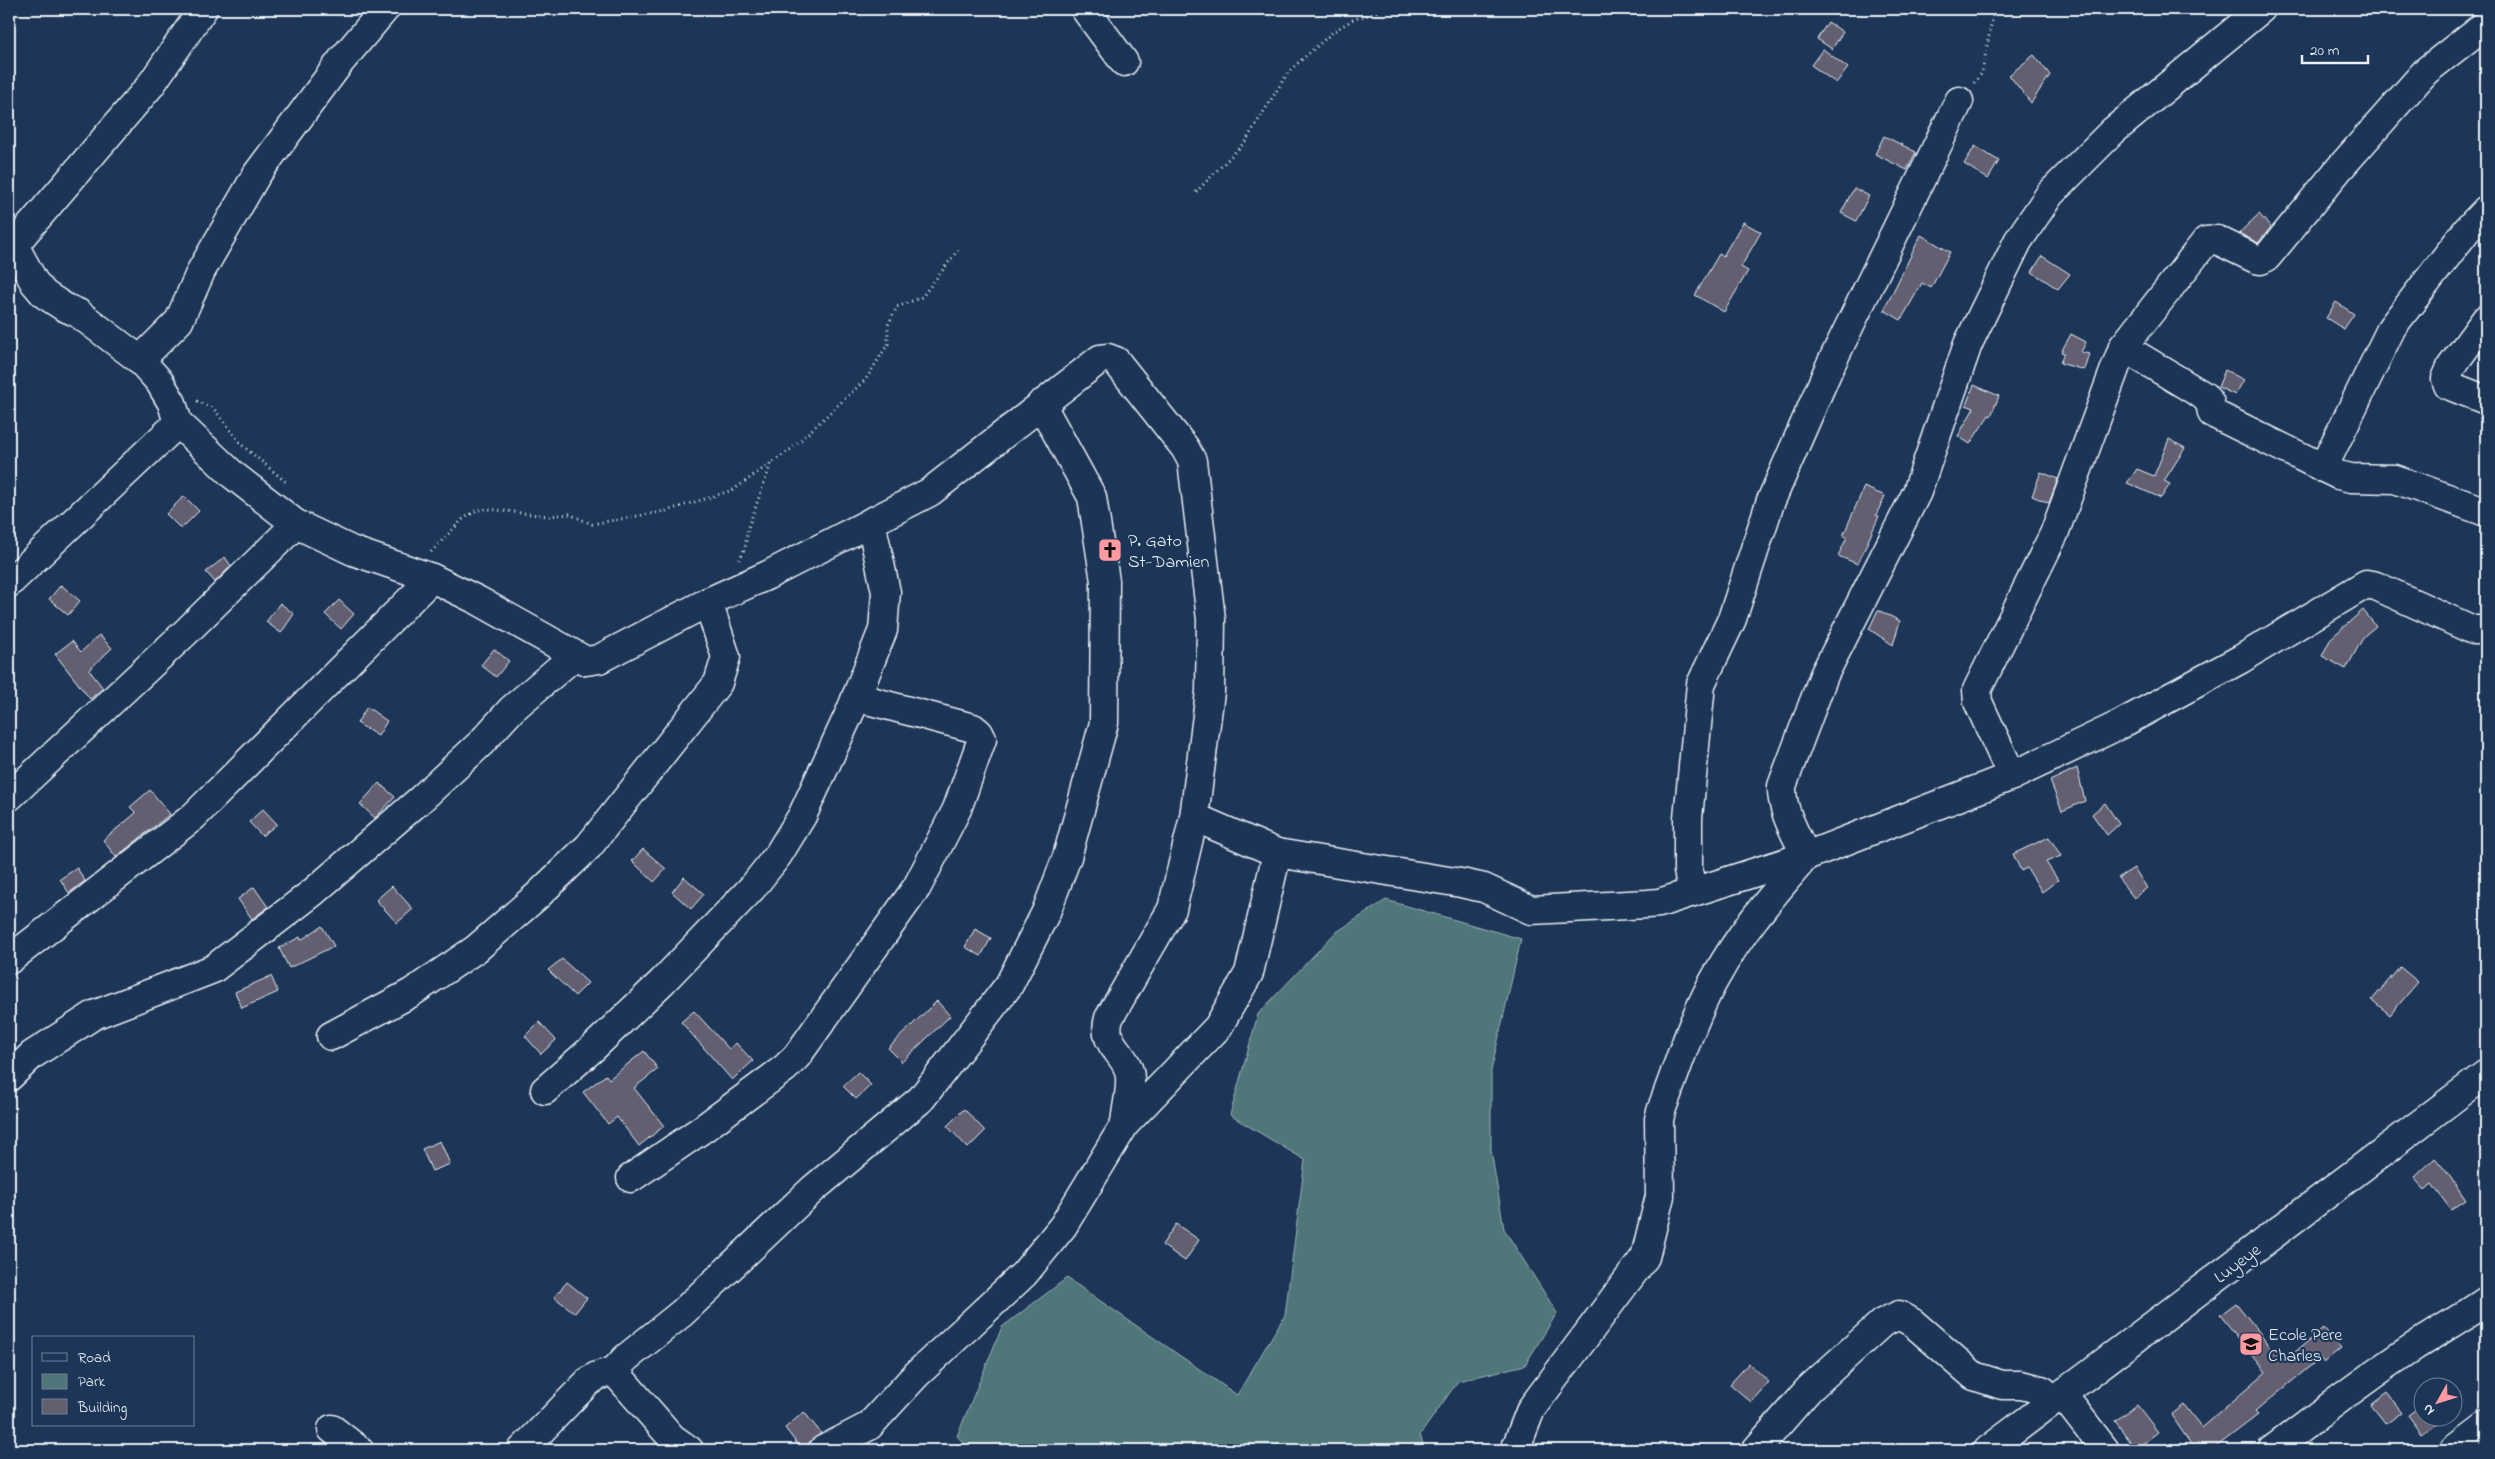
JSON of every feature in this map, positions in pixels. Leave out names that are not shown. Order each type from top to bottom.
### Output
[{"type":"street","points":[[203,9],[150,86],[11,248],[44,294],[64,307],[78,313],[140,360],[159,381],[175,413],[233,475],[296,524],[353,551],[429,567],[479,602],[586,661],[599,659],[930,492],[1040,404],[1100,359],[1108,358],[1116,361],[1185,448],[1192,461],[1211,620],[1210,692],[1194,816],[1172,909],[1109,1018],[1106,1028],[1107,1036],[1127,1068],[1130,1077],[1125,1124]]},
{"type":"street","points":[[140,360],[179,321],[201,272],[257,174],[341,61],[385,9]]},
{"type":"street","points":[[1085,9],[1124,62]]},
{"type":"street","points":[[1806,856],[1785,810],[1782,799],[1782,786],[1824,675],[1917,492],[1968,344],[2018,241],[2050,194],[2113,131],[2261,9]]},
{"type":"street","points":[[2012,776],[1978,702],[1977,690],[2054,534],[2122,347],[2206,241],[2217,240],[2256,259],[2267,258],[2339,169],[2426,71],[2486,25]]},
{"type":"street","points":[[1693,892],[1688,871],[1688,818],[1701,684],[1732,619],[1770,504],[1829,368],[1959,101]]},
{"type":"street","points":[[2323,468],[2392,327],[2467,230],[2486,210]]},
{"type":"street","points":[[2486,319],[2451,367],[2446,379],[2448,385],[2486,400]]},
{"type":"street","points":[[2122,347],[2204,396],[2210,403],[2212,413],[2338,475],[2351,478],[2395,479],[2486,512]]},
{"type":"street","points":[[522,1450],[588,1382],[597,1376],[614,1371],[626,1358],[682,1313],[813,1189],[921,1099],[1009,985],[1046,912],[1067,857],[1104,723],[1105,581],[1092,497],[1040,404]]},
{"type":"street","points":[[9,583],[175,413]]},
{"type":"street","points":[[544,1090],[594,1047],[662,982],[758,881],[778,855],[802,816],[856,697],[883,630],[886,592],[871,522]]},
{"type":"street","points":[[9,796],[184,633],[296,524]]},
{"type":"street","points":[[9,960],[193,817],[429,567]]},
{"type":"street","points":[[1194,816],[1277,853],[1462,882],[1484,888],[1530,910],[1647,904],[1693,892],[1806,856],[2012,776],[2119,725],[2241,659],[2366,584],[2376,586],[2473,630],[2486,630]]},
{"type":"street","points":[[330,1036],[411,993],[476,949],[537,896],[589,846],[718,683],[726,658],[715,599]]},
{"type":"street","points":[[9,1077],[32,1055],[94,1015],[213,969],[312,893],[481,743],[512,709],[574,656]]},
{"type":"street","points":[[630,1178],[704,1128],[792,1062],[917,887],[957,809],[982,739],[980,733],[973,728],[856,697]]},
{"type":"street","points":[[823,1450],[869,1426],[916,1375],[1024,1274],[1063,1226],[1125,1124],[1212,1034],[1249,973],[1277,853]]},
{"type":"street","points":[[1515,1450],[1531,1409],[1645,1257],[1660,1196],[1659,1119],[1696,1020],[1716,975],[1747,927],[1806,856]]},
{"type":"street","name":"Luyeye","points":[[1988,1450],[2486,1074]]},
{"type":"street","points":[[2272,1450],[2338,1400],[2416,1345],[2459,1321],[2486,1301]]},
{"type":"street","points":[[1756,1450],[1808,1389],[1882,1323],[1899,1315],[1913,1323],[1974,1376],[2002,1385],[2021,1385],[2042,1390],[2058,1397],[2105,1450]]},
{"type":"street","points":[[614,1371],[672,1438],[689,1450]]},
{"type":"street","points":[[2452,1450],[2486,1425]]},
{"type":"street","points":[[332,1429],[359,1450]]},
{"type":"path","points":[[1196,192],[1245,142],[1289,71],[1334,31],[1354,19],[1375,13],[1378,9]]},
{"type":"path","points":[[1959,101],[1982,73],[1994,9]]},
{"type":"path","points":[[429,567],[463,519],[477,510],[548,516],[569,514],[592,524],[666,511],[733,490],[790,449],[866,379],[888,344],[888,325],[891,316],[898,307],[922,297],[958,250]]},
{"type":"path","points":[[175,413],[188,399],[203,402],[214,409],[242,445],[288,485]]},
{"type":"path","points":[[715,599],[745,548],[748,528],[771,464]]},
{"type":"green space","points":[[1386,900],[1521,939],[1491,1071],[1491,1150],[1504,1229],[1557,1313],[1525,1365],[1458,1381],[1420,1435],[1425,1450],[970,1450],[957,1436],[1002,1327],[1067,1278],[1237,1395],[1285,1315],[1305,1160],[1230,1115],[1258,1014],[1335,933]]},
{"type":"building","points":[[1828,22],[1843,32],[1832,49],[1817,39]]},
{"type":"building","points":[[1823,49],[1848,68],[1836,83],[1811,65]]},
{"type":"building","points":[[2034,55],[2050,75],[2031,103],[2009,75]]},
{"type":"building","points":[[1884,136],[1916,152],[1907,170],[1875,154]]},
{"type":"building","points":[[1975,146],[1999,161],[1988,179],[1964,164]]},
{"type":"building","points":[[1854,188],[1869,196],[1856,221],[1841,213]]},
{"type":"building","points":[[2259,214],[2271,227],[2258,243],[2239,233]]},
{"type":"building","points":[[1743,222],[1761,232],[1741,267],[1748,271],[1724,312],[1695,295],[1719,254],[1723,256]]},
{"type":"building","points":[[1921,235],[1950,252],[1931,288],[1922,283],[1901,320],[1884,310]]},
{"type":"building","points":[[2042,256],[2070,274],[2058,289],[2032,272]]},
{"type":"building","points":[[2336,302],[2354,314],[2344,329],[2326,318]]},
{"type":"building","points":[[2071,334],[2086,342],[2081,352],[2089,354],[2084,370],[2060,363],[2064,353],[2061,352]]},
{"type":"building","points":[[2225,370],[2244,380],[2235,395],[2218,387]]},
{"type":"building","points":[[1974,385],[1999,396],[1991,416],[1989,415],[1970,444],[1958,436],[1974,408],[1966,405]]},
{"type":"building","points":[[2169,439],[2185,448],[2164,481],[2170,484],[2161,498],[2127,483],[2137,469],[2154,476]]},
{"type":"building","points":[[2041,472],[2058,479],[2049,503],[2032,496]]},
{"type":"building","points":[[1864,487],[1885,496],[1876,515],[1879,516],[1858,564],[1838,556],[1847,537],[1843,536]]},
{"type":"building","points":[[184,496],[199,511],[181,529],[166,514]]},
{"type":"building","points":[[225,557],[231,566],[215,582],[206,572]]},
{"type":"building","points":[[61,585],[80,601],[68,615],[49,599]]},
{"type":"building","points":[[339,600],[354,614],[341,629],[325,614]]},
{"type":"building","points":[[280,603],[294,614],[281,633],[266,622]]},
{"type":"building","points":[[1878,610],[1900,621],[1893,645],[1869,629]]},
{"type":"building","points":[[2363,610],[2376,626],[2364,636],[2346,669],[2322,656],[2331,638]]},
{"type":"building","points":[[99,635],[112,648],[89,670],[103,688],[90,699],[55,654],[72,641],[81,652]]},
{"type":"building","points":[[494,649],[509,661],[496,677],[481,665]]},
{"type":"building","points":[[367,707],[387,721],[378,736],[357,723]]},
{"type":"building","points":[[2077,768],[2085,801],[2062,811],[2050,781]]},
{"type":"building","points":[[379,783],[395,797],[375,818],[360,804]]},
{"type":"building","points":[[150,790],[170,814],[116,857],[103,840],[136,813],[130,807]]},
{"type":"building","points":[[2105,803],[2119,824],[2107,835],[2092,814]]},
{"type":"building","points":[[263,809],[277,824],[262,836],[249,822]]},
{"type":"building","points":[[2049,837],[2061,856],[2046,862],[2058,880],[2042,892],[2027,868],[2021,871],[2013,854]]},
{"type":"building","points":[[643,849],[666,869],[654,882],[632,861]]},
{"type":"building","points":[[77,868],[85,881],[69,893],[60,879]]},
{"type":"building","points":[[2134,868],[2147,888],[2134,898],[2118,878]]},
{"type":"building","points":[[684,877],[704,894],[691,909],[672,892]]},
{"type":"building","points":[[392,886],[413,909],[397,923],[376,900]]},
{"type":"building","points":[[254,887],[268,907],[252,919],[238,899]]},
{"type":"building","points":[[322,926],[334,946],[289,968],[279,948],[300,937],[301,940]]},
{"type":"building","points":[[975,929],[991,938],[981,956],[965,947]]},
{"type":"building","points":[[562,959],[588,983],[575,996],[548,970]]},
{"type":"building","points":[[2400,967],[2418,982],[2390,1015],[2372,1000]]},
{"type":"building","points":[[271,976],[278,992],[242,1008],[235,992]]},
{"type":"building","points":[[937,1001],[950,1016],[902,1062],[888,1048]]},
{"type":"building","points":[[694,1011],[729,1049],[736,1043],[753,1061],[732,1080],[681,1022]]},
{"type":"building","points":[[539,1022],[556,1040],[541,1054],[525,1036]]},
{"type":"building","points":[[644,1051],[658,1069],[634,1088],[664,1126],[639,1146],[617,1117],[608,1124],[583,1092],[606,1075],[609,1079]]},
{"type":"building","points":[[858,1072],[871,1085],[856,1099],[843,1086]]},
{"type":"building","points":[[964,1109],[985,1131],[968,1148],[947,1126]]},
{"type":"building","points":[[440,1141],[450,1164],[432,1171],[422,1149]]},
{"type":"building","points":[[2435,1158],[2466,1200],[2451,1210],[2432,1184],[2425,1190],[2414,1178]]},
{"type":"building","points":[[1176,1224],[1199,1240],[1185,1261],[1162,1245]]},
{"type":"building","points":[[567,1282],[587,1298],[575,1313],[554,1297]]},
{"type":"building","points":[[2236,1303],[2283,1362],[2324,1328],[2341,1349],[2324,1363],[2320,1358],[2255,1412],[2258,1415],[2212,1450],[2195,1450],[2171,1415],[2184,1405],[2202,1428],[2266,1372],[2220,1315]]},
{"type":"building","points":[[1749,1363],[1769,1382],[1751,1402],[1730,1384]]},
{"type":"building","points":[[2387,1393],[2402,1412],[2386,1424],[2371,1405]]},
{"type":"building","points":[[2137,1405],[2158,1432],[2136,1449],[2115,1421]]},
{"type":"building","points":[[804,1412],[821,1433],[801,1449],[785,1428]]},
{"type":"building","points":[[2412,1412],[2412,1420],[2408,1415]]},
{"type":"building","points":[[2416,1426],[2433,1426],[2422,1434]]},
{"type":"place","name":"P. Gato St-Damien","points":[[1110,550]]},
{"type":"place","name":"Ecole Pere Charles","points":[[2251,1344]]}]
